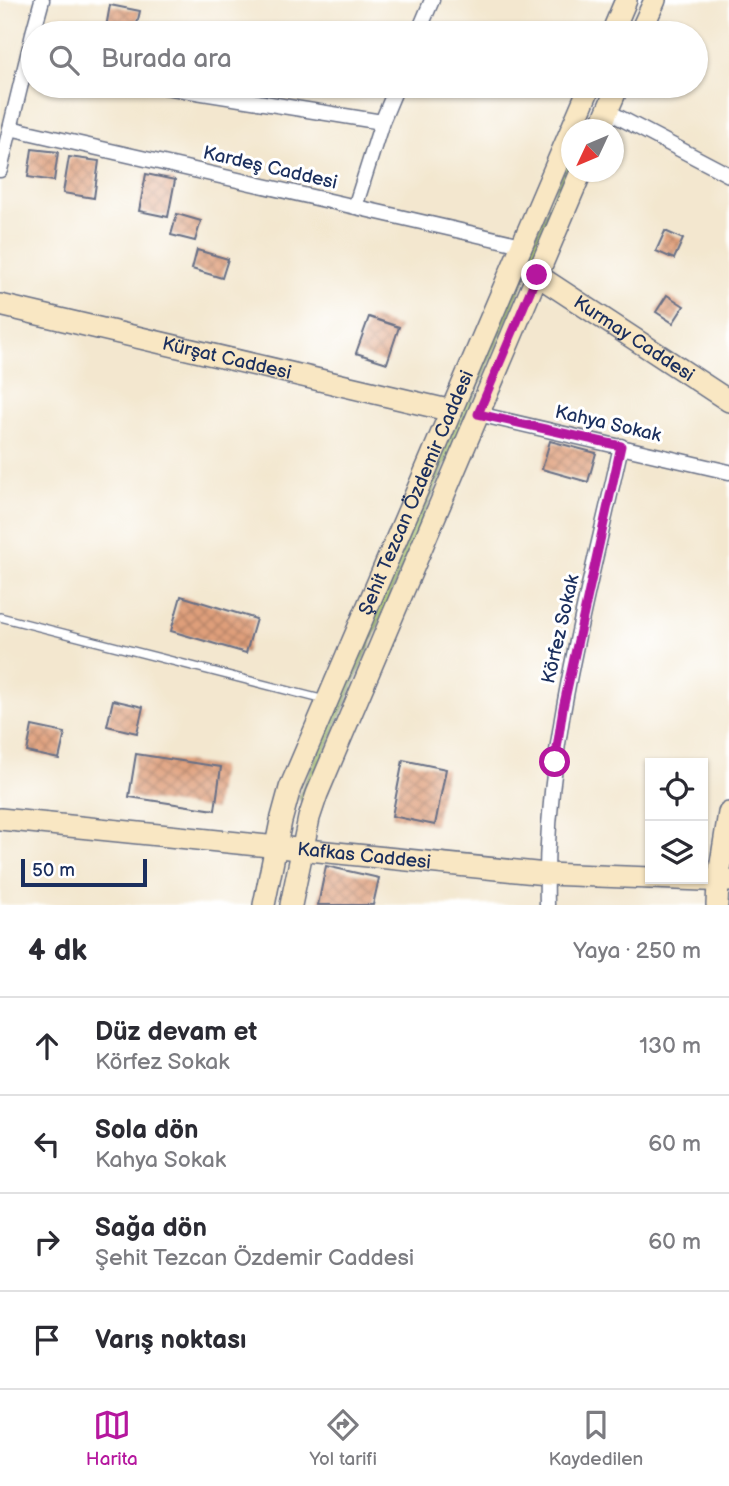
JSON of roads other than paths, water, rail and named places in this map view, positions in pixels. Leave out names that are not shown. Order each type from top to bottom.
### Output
[{"type":"street","points":[[36,21],[42,0]]},
{"type":"street","points":[[423,21],[432,0]]},
{"type":"street","points":[[617,21],[626,0]]},
{"type":"street","points":[[645,21],[655,0]]},
{"type":"street","points":[[0,170],[21,92]]},
{"type":"street","points":[[233,98],[382,122]]},
{"type":"street","points":[[355,207],[392,98]]},
{"type":"street","name":"Şehit Tezcan Özdemir Caddesi","points":[[264,905],[290,788],[585,98]]},
{"type":"street","points":[[603,119],[613,98]]},
{"type":"street","name":"Kardeş Caddesi","points":[[10,128],[522,245]]},
{"type":"street","points":[[624,129],[729,175]]},
{"type":"street","name":"Şehit Tezcan Özdemir Caddesi","points":[[291,905],[317,794],[577,182]]},
{"type":"street","name":"Kurmay Caddesi","points":[[537,275],[729,401]]},
{"type":"street","name":"Kürşat Caddesi","points":[[0,305],[452,411]]},
{"type":"street","name":"Kahya Sokak","points":[[478,414],[729,472]]},
{"type":"street","name":"Körfez Sokak","points":[[547,905],[546,874],[555,762],[563,708],[621,446]]},
{"type":"street","points":[[717,905],[723,882],[729,813]]},
{"type":"street","name":"Kafkas Caddesi","points":[[0,819],[546,874],[723,882]]},
{"type":"lane","points":[[0,617],[328,701]]}]
